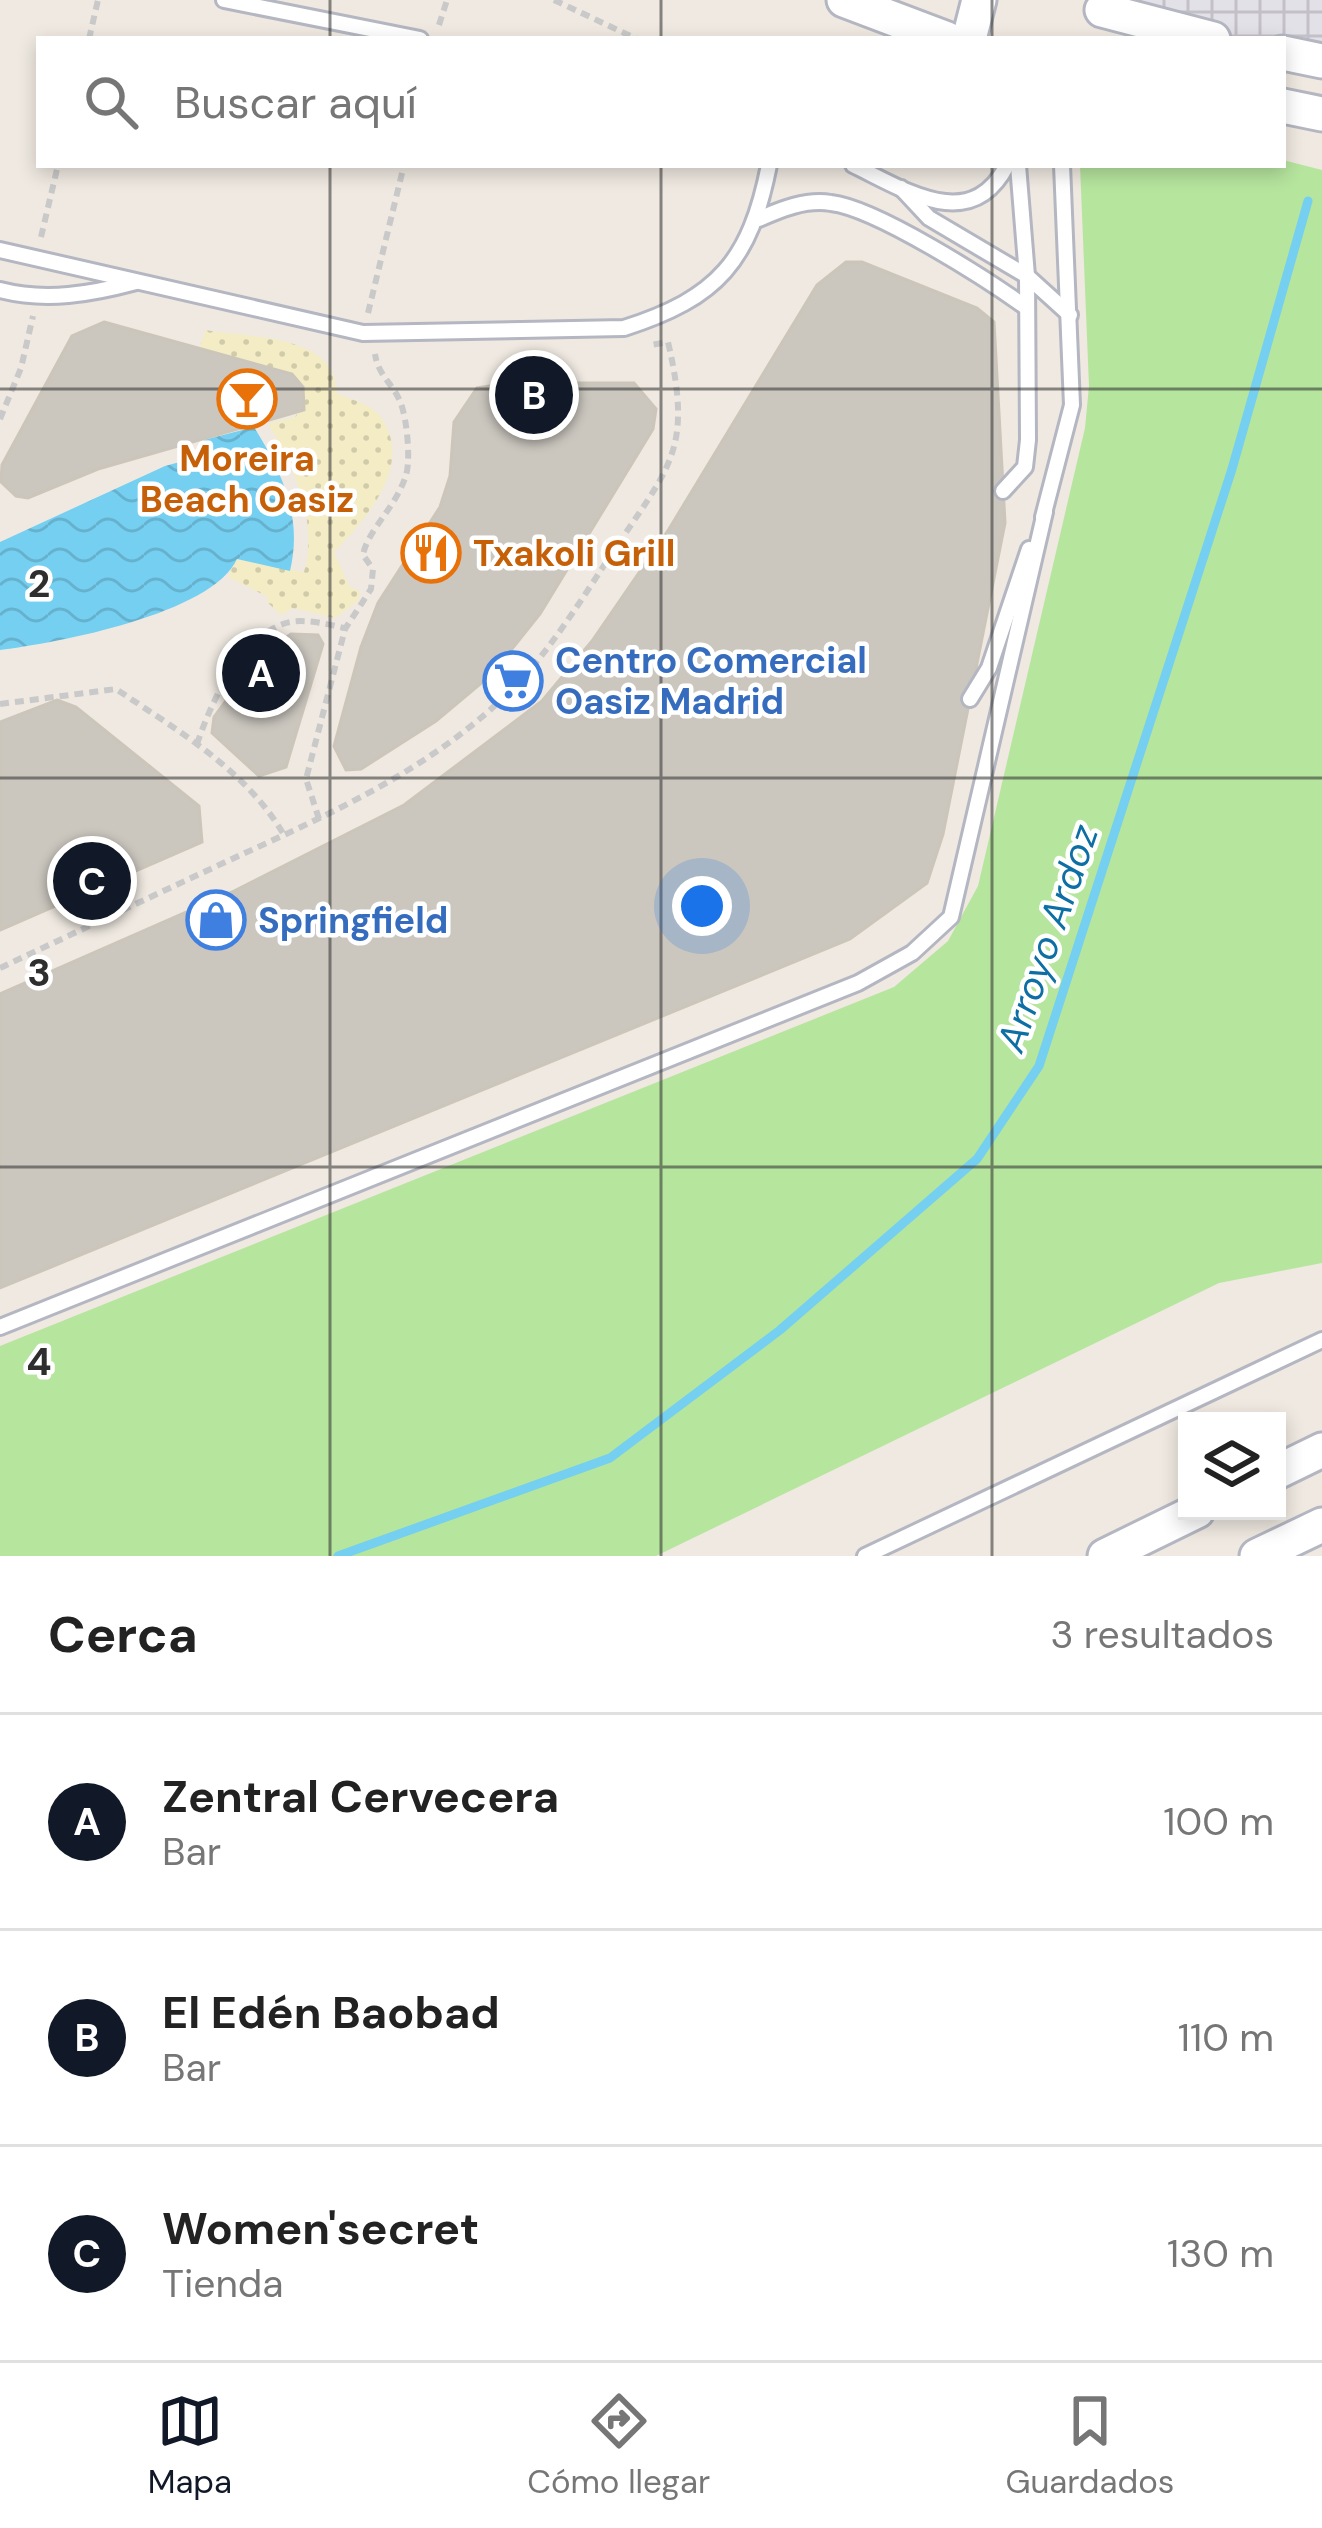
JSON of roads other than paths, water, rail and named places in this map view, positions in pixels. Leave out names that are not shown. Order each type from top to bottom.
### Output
[{"type":"street","points":[[844,0],[939,36]]},
{"type":"street","points":[[970,36],[979,0]]},
{"type":"street","points":[[1102,16],[1199,36]]},
{"type":"street","points":[[1286,53],[1322,61]]},
{"type":"street","points":[[1286,107],[1322,114]]},
{"type":"street","points":[[1286,1468],[1322,1450]]},
{"type":"street","points":[[1105,1556],[1179,1520]]},
{"type":"street","points":[[1258,1556],[1322,1525]]},
{"type":"lane","points":[[224,0],[405,36]]},
{"type":"lane","points":[[0,250],[363,333],[624,328],[665,315],[726,275],[759,218],[769,168]]},
{"type":"lane","points":[[859,168],[937,203],[960,206],[991,189],[1005,168]]},
{"type":"lane","points":[[1003,491],[1025,466],[1027,276],[1018,168]]},
{"type":"lane","points":[[0,1327],[858,983],[912,953],[951,917],[1072,405],[1062,168]]},
{"type":"lane","points":[[901,188],[929,218],[1027,276],[1070,315]]},
{"type":"lane","points":[[759,218],[787,206],[832,202],[982,276],[1027,308]]},
{"type":"lane","points":[[0,290],[26,297],[63,296],[140,281]]},
{"type":"lane","points":[[970,699],[989,668],[1015,583],[1045,512]]},
{"type":"lane","points":[[865,1556],[1322,1340]]},
{"type":"water","points":[[254,427],[273,461],[292,514],[290,571],[237,559],[222,578],[166,610],[93,633],[0,650],[0,542],[165,466],[209,454],[200,441]]},
{"type":"waterway","name":"Arroyo Ardoz","points":[[338,1556],[610,1458],[780,1330],[977,1159],[1039,1066],[1232,469],[1308,201]]},
{"type":"place","name":"El Edén Baobad","points":[[534,395]]},
{"type":"place","name":"Moreira Beach Oasiz","points":[[247,399]]},
{"type":"place","name":"Txakoli Grill","points":[[431,553]]},
{"type":"place","name":"Zentral Cervecera","points":[[261,673]]},
{"type":"place","name":"Centro Comercial Oasiz Madrid","points":[[513,681]]},
{"type":"place","name":"Women'secret","points":[[92,881]]},
{"type":"place","name":"Springfield","points":[[216,920]]}]
